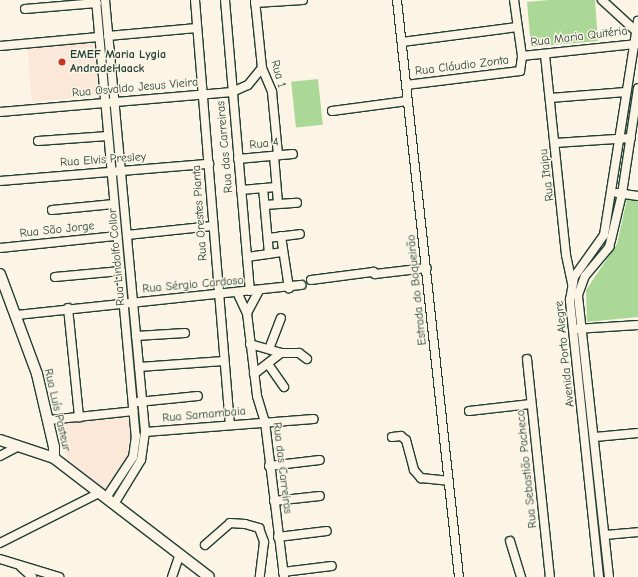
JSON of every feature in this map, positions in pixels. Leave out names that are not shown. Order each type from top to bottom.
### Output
[{"type":"main road","name":"Rua Luís Pasteur","points":[[0,274],[36,374],[48,420],[54,458],[209,577]]},
{"type":"main road","points":[[0,440],[54,458]]},
{"type":"street","name":"Rua Lindolfo Collor","points":[[105,0],[145,432],[141,460],[106,498]]},
{"type":"street","name":"Rua Orestes Pianta","points":[[195,0],[218,295],[230,424]]},
{"type":"street","name":"Rua das Carreiras","points":[[225,0],[250,291]]},
{"type":"street","points":[[255,1],[303,0]]},
{"type":"street","name":"Estrada do Boqueirão","points":[[397,0],[407,101],[427,268],[458,577]]},
{"type":"street","points":[[514,0],[522,56]]},
{"type":"street","points":[[602,0],[637,32]]},
{"type":"street","name":"Rua 1","points":[[255,1],[262,68],[272,92],[278,203]]},
{"type":"street","name":"Rua Lindolfo Collor","points":[[96,2],[136,436],[133,457],[106,498]]},
{"type":"street","points":[[25,9],[96,2]]},
{"type":"street","name":"Avenida Porto Alegre","points":[[599,577],[590,488],[588,414],[577,329],[576,287],[574,277],[604,235],[626,92],[636,44],[638,21]]},
{"type":"street","points":[[402,42],[517,27]]},
{"type":"street","points":[[108,36],[197,28]]},
{"type":"street","points":[[0,46],[99,37]]},
{"type":"street","name":"Rua Maria Quitéria","points":[[522,56],[545,55],[636,44]]},
{"type":"street","name":"Rua Itaipu","points":[[545,55],[566,255],[576,287]]},
{"type":"street","name":"Rua Cláudio Zonta","points":[[406,85],[520,71],[522,56]]},
{"type":"street","name":"Rua Osvaldo Jesus Vieira","points":[[0,112],[232,92],[248,85],[262,68]]},
{"type":"street","name":"Avenida Porto Alegre","points":[[576,287],[609,247],[622,194],[638,88]]},
{"type":"street","points":[[550,98],[626,92]]},
{"type":"street","points":[[332,111],[407,101]]},
{"type":"street","points":[[38,141],[108,136]]},
{"type":"street","points":[[555,143],[619,137],[631,138]]},
{"type":"street","name":"Rua 4","points":[[238,159],[293,154]]},
{"type":"street","name":"Rua Elvis Presley","points":[[0,181],[111,170],[121,171],[208,164]]},
{"type":"street","points":[[241,190],[276,187]]},
{"type":"street","points":[[263,188],[269,254]]},
{"type":"street","points":[[611,192],[638,196]]},
{"type":"street","points":[[265,204],[297,203]]},
{"type":"street","points":[[52,210],[114,204]]},
{"type":"street","points":[[127,235],[213,226]]},
{"type":"street","points":[[268,238],[300,234]]},
{"type":"street","name":"Rua São Jorge","points":[[0,248],[117,236]]},
{"type":"street","points":[[281,236],[282,252],[289,288]]},
{"type":"street","points":[[247,257],[282,252]]},
{"type":"street","points":[[566,255],[583,263],[586,259]]},
{"type":"street","points":[[311,280],[373,272],[375,274],[427,268]]},
{"type":"street","points":[[55,277],[121,271]]},
{"type":"street","name":"Rua Sérgio Cardoso","points":[[16,315],[68,308],[289,288],[301,285]]},
{"type":"street","points":[[247,313],[259,290]]},
{"type":"street","name":"Rua das Carreiras","points":[[237,292],[247,313],[257,396],[265,422],[269,466],[284,574]]},
{"type":"street","points":[[68,308],[79,417]]},
{"type":"street","points":[[269,349],[282,318]]},
{"type":"street","points":[[577,329],[638,325]]},
{"type":"street","points":[[136,336],[185,333]]},
{"type":"street","points":[[250,344],[281,353],[299,353],[307,359]]},
{"type":"street","points":[[254,374],[281,353]]},
{"type":"street","name":"Rua Sebastião Pacheco","points":[[527,359],[550,577]]},
{"type":"street","points":[[139,368],[224,361]]},
{"type":"street","points":[[268,364],[284,387]]},
{"type":"street","points":[[48,420],[79,417],[133,407],[142,401],[198,396]]},
{"type":"street","points":[[469,411],[532,404]]},
{"type":"street","name":"Avenida Porto Alegre","points":[[588,414],[594,437],[609,577]]},
{"type":"street","name":"Rua Samambaia","points":[[145,432],[230,424],[314,420]]},
{"type":"street","points":[[594,437],[638,433]]},
{"type":"street","points":[[392,437],[401,436],[406,440],[414,470],[421,478],[448,481]]},
{"type":"street","points":[[0,456],[19,446]]},
{"type":"street","points":[[269,466],[320,460]]},
{"type":"street","points":[[590,488],[600,486]]},
{"type":"street","points":[[274,500],[320,496]]},
{"type":"street","points":[[0,544],[106,498]]},
{"type":"street","points":[[205,545],[230,523],[245,524],[259,528],[264,542],[260,577]]},
{"type":"street","points":[[278,537],[327,531]]},
{"type":"street","points":[[604,535],[638,532]]},
{"type":"street","points":[[510,540],[521,577]]},
{"type":"street","points":[[172,577],[180,554]]},
{"type":"street","points":[[0,559],[44,575],[59,577]]},
{"type":"street","points":[[597,563],[607,562]]},
{"type":"street","points":[[19,566],[32,577]]},
{"type":"street","points":[[284,574],[332,566]]},
{"type":"shaded area","name":"EMEF Maria Lygia AndradeHaack","points":[[94,41],[99,96],[32,102],[27,47]]},
{"type":"shaded area","points":[[130,416],[131,431],[127,458],[105,490],[67,458],[56,425]]},
{"type":"green space","points":[[549,0],[595,0],[598,41],[531,47],[527,2]]},
{"type":"green space","points":[[318,79],[323,125],[296,128],[291,82]]},
{"type":"green space","points":[[627,199],[638,201],[638,317],[587,322],[586,290],[617,244]]},
{"type":"place","name":"EMEF Maria Lygia AndradeHaack","points":[[62,62]]}]
